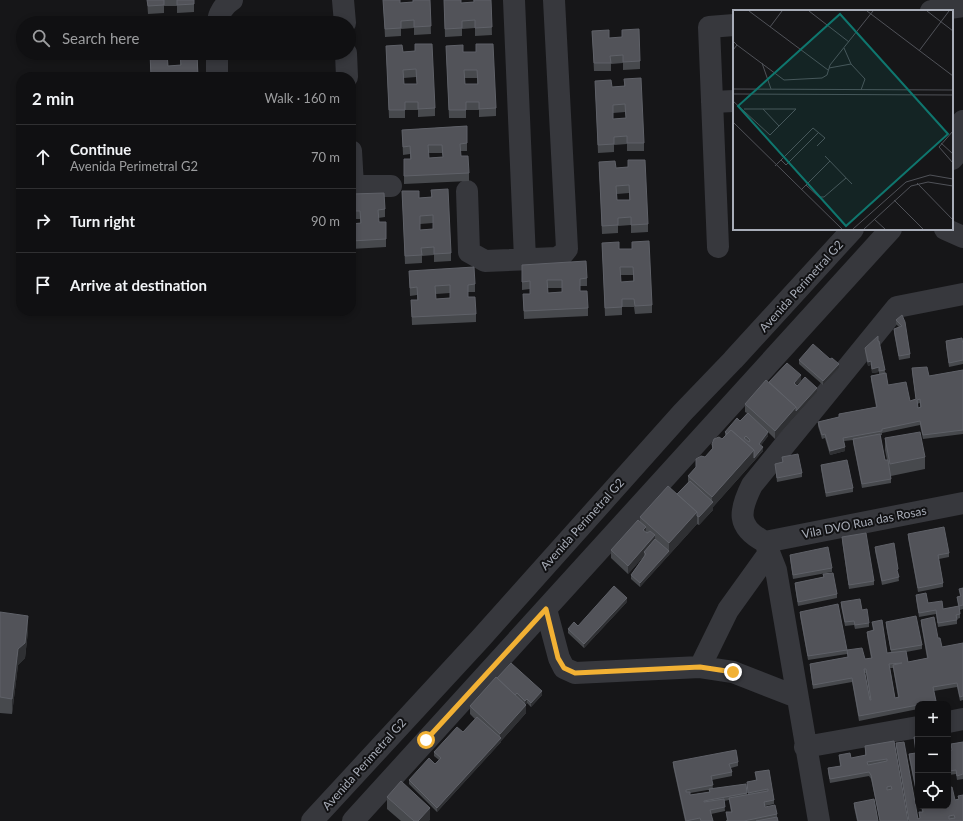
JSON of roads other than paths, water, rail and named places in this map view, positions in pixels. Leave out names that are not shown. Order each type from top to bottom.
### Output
[{"type":"street","points":[[219,16],[226,4],[232,0]]},
{"type":"street","points":[[343,0],[344,16]]},
{"type":"street","points":[[514,0],[525,259]]},
{"type":"street","points":[[467,191],[469,252],[485,261],[557,258],[567,249],[554,0]]},
{"type":"street","points":[[937,10],[963,6]]},
{"type":"street","points":[[733,25],[709,27],[718,248],[733,230]]},
{"type":"street","points":[[217,60],[217,72]]},
{"type":"street","points":[[346,60],[347,72]]},
{"type":"street","points":[[712,102],[733,102]]},
{"type":"street","points":[[953,120],[963,109]]},
{"type":"street","points":[[956,146],[963,121]]},
{"type":"street","points":[[356,186],[391,186]]},
{"type":"street","name":"Avenida Perimetral G2","points":[[312,821],[480,638],[683,412],[853,230]]},
{"type":"street","points":[[329,821],[864,230]]},
{"type":"street","points":[[353,821],[890,230]]},
{"type":"street","points":[[948,230],[963,236]]},
{"type":"street","points":[[819,821],[805,747],[776,570],[767,547],[746,529],[742,518],[742,508],[752,485],[896,307],[963,294]]},
{"type":"street","name":"Vila DVO Rua das Rosas","points":[[767,547],[963,503]]},
{"type":"street","points":[[700,667],[728,610],[767,547]]},
{"type":"street","points":[[546,609],[558,658],[564,668],[575,673],[700,667],[733,672],[797,697]]},
{"type":"street","points":[[951,721],[963,719]]},
{"type":"street","points":[[805,747],[915,728]]}]
